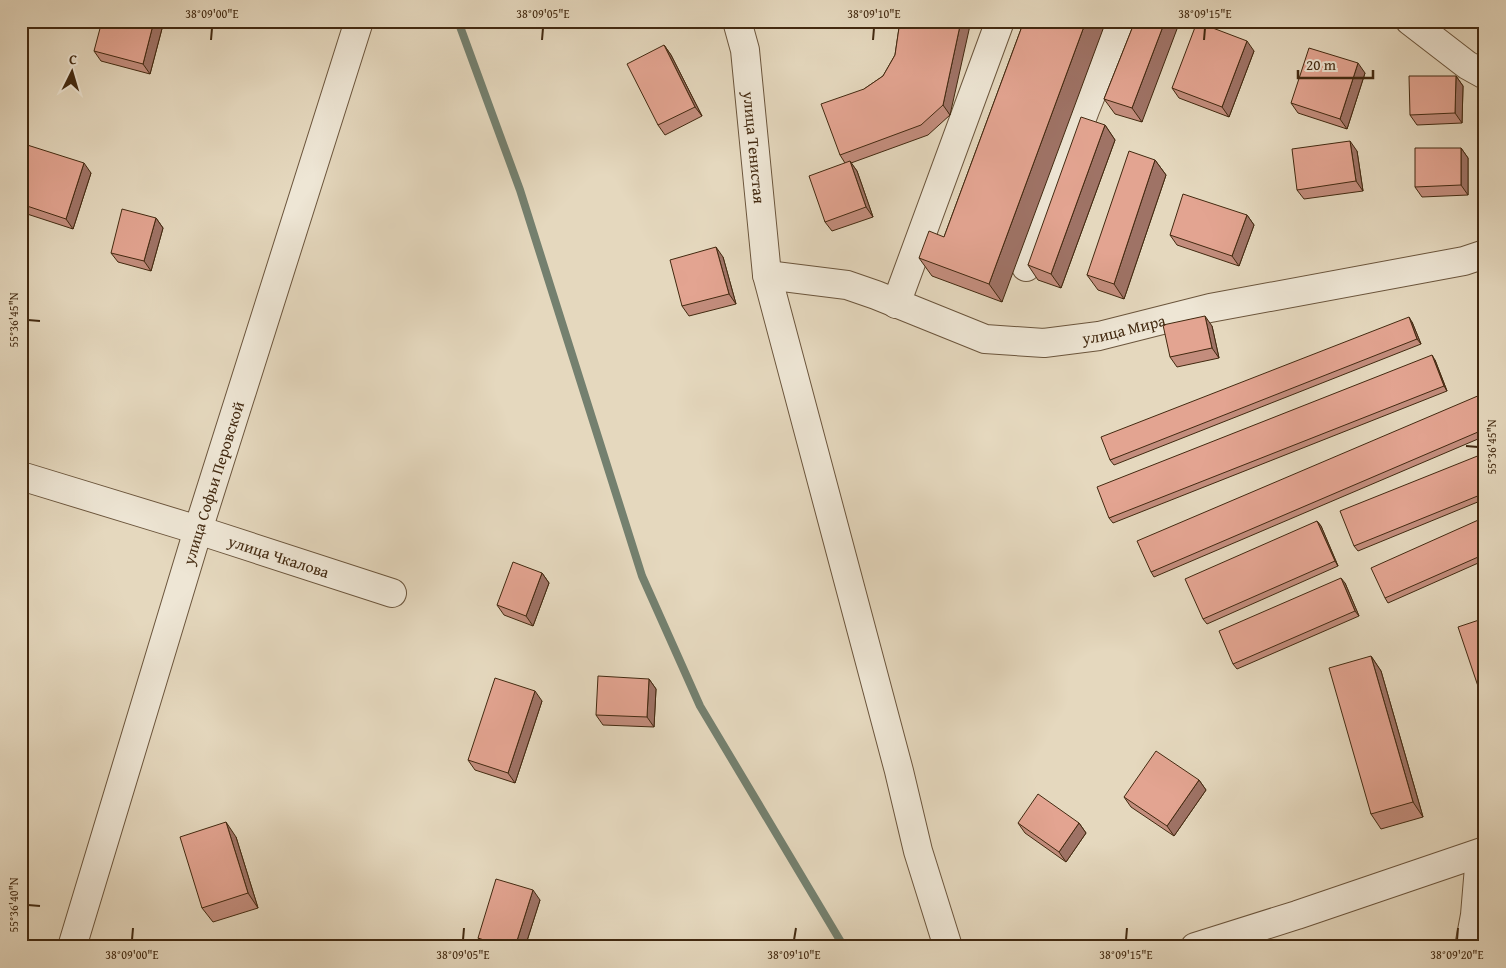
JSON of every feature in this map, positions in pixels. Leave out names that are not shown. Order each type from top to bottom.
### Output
[{"type":"street","name":"улица Софьи Перовской","points":[[72,947],[198,530],[360,21]]},
{"type":"street","name":"улица Тенистая","points":[[737,21],[745,50],[767,275],[897,762],[918,852],[948,947]]},
{"type":"street","points":[[896,304],[1000,21]]},
{"type":"street","points":[[1026,267],[1085,110],[1121,21]]},
{"type":"street","points":[[1410,21],[1467,66],[1485,75]]},
{"type":"street","name":"улица Мира","points":[[767,275],[846,285],[985,339],[1044,343],[1099,336],[1210,308],[1464,261],[1485,254]]},
{"type":"street","name":"улица Чкалова","points":[[21,476],[198,530],[392,593]]},
{"type":"street","points":[[1195,947],[1297,915],[1485,851]]},
{"type":"street","points":[[1469,947],[1479,867],[1485,860]]},
{"type":"building","points":[[102,21],[154,21],[143,64],[94,51]]},
{"type":"building","points":[[900,21],[961,21],[943,105],[921,125],[840,155],[821,104],[864,89],[883,76],[895,55]]},
{"type":"building","points":[[1024,21],[1086,21],[989,284],[919,258],[929,231],[944,237]]},
{"type":"building","points":[[1135,21],[1165,21],[1132,108],[1104,99]]},
{"type":"building","points":[[1197,22],[1247,41],[1222,107],[1172,88]]},
{"type":"building","points":[[664,45],[695,107],[658,125],[627,64]]},
{"type":"building","points":[[1309,48],[1358,63],[1340,119],[1291,103]]},
{"type":"building","points":[[1409,76],[1456,76],[1455,113],[1410,115]]},
{"type":"building","points":[[1081,117],[1105,125],[1051,274],[1028,265]]},
{"type":"building","points":[[1350,141],[1356,181],[1297,190],[1292,149]]},
{"type":"building","points":[[21,143],[84,163],[66,219],[21,204]]},
{"type":"building","points":[[1415,148],[1461,148],[1461,185],[1415,187]]},
{"type":"building","points":[[1129,151],[1155,160],[1114,284],[1087,275]]},
{"type":"building","points":[[850,161],[866,207],[825,222],[809,176]]},
{"type":"building","points":[[1183,194],[1247,215],[1232,256],[1170,235]]},
{"type":"building","points":[[122,209],[156,218],[144,261],[111,253]]},
{"type":"building","points":[[716,247],[729,294],[682,306],[670,260]]},
{"type":"building","points":[[1205,316],[1212,348],[1170,357],[1163,325]]},
{"type":"building","points":[[1409,317],[1417,339],[1110,460],[1101,437]]},
{"type":"building","points":[[1432,355],[1444,386],[1109,518],[1097,487]]},
{"type":"building","points":[[1480,395],[1485,407],[1485,429],[1151,572],[1137,541]]},
{"type":"building","points":[[1485,453],[1485,493],[1354,546],[1340,511]]},
{"type":"building","points":[[1485,517],[1485,554],[1385,598],[1371,568]]},
{"type":"building","points":[[1317,521],[1335,561],[1203,619],[1185,579]]},
{"type":"building","points":[[513,562],[542,573],[526,616],[497,605]]},
{"type":"building","points":[[1341,578],[1355,611],[1233,664],[1219,631]]},
{"type":"building","points":[[1485,618],[1485,707],[1458,627]]},
{"type":"building","points":[[1371,656],[1413,802],[1371,814],[1329,668]]},
{"type":"building","points":[[598,676],[649,679],[647,717],[596,715]]},
{"type":"building","points":[[495,678],[535,691],[508,773],[468,760]]},
{"type":"building","points":[[1156,751],[1199,780],[1167,826],[1124,797]]},
{"type":"building","points":[[1038,794],[1079,823],[1059,852],[1018,823]]},
{"type":"building","points":[[226,822],[248,893],[202,908],[180,837]]},
{"type":"building","points":[[496,879],[533,890],[515,947],[505,947],[478,938]]},
{"type":"waterway","points":[[458,21],[520,190],[642,576],[700,706],[844,947]]}]
